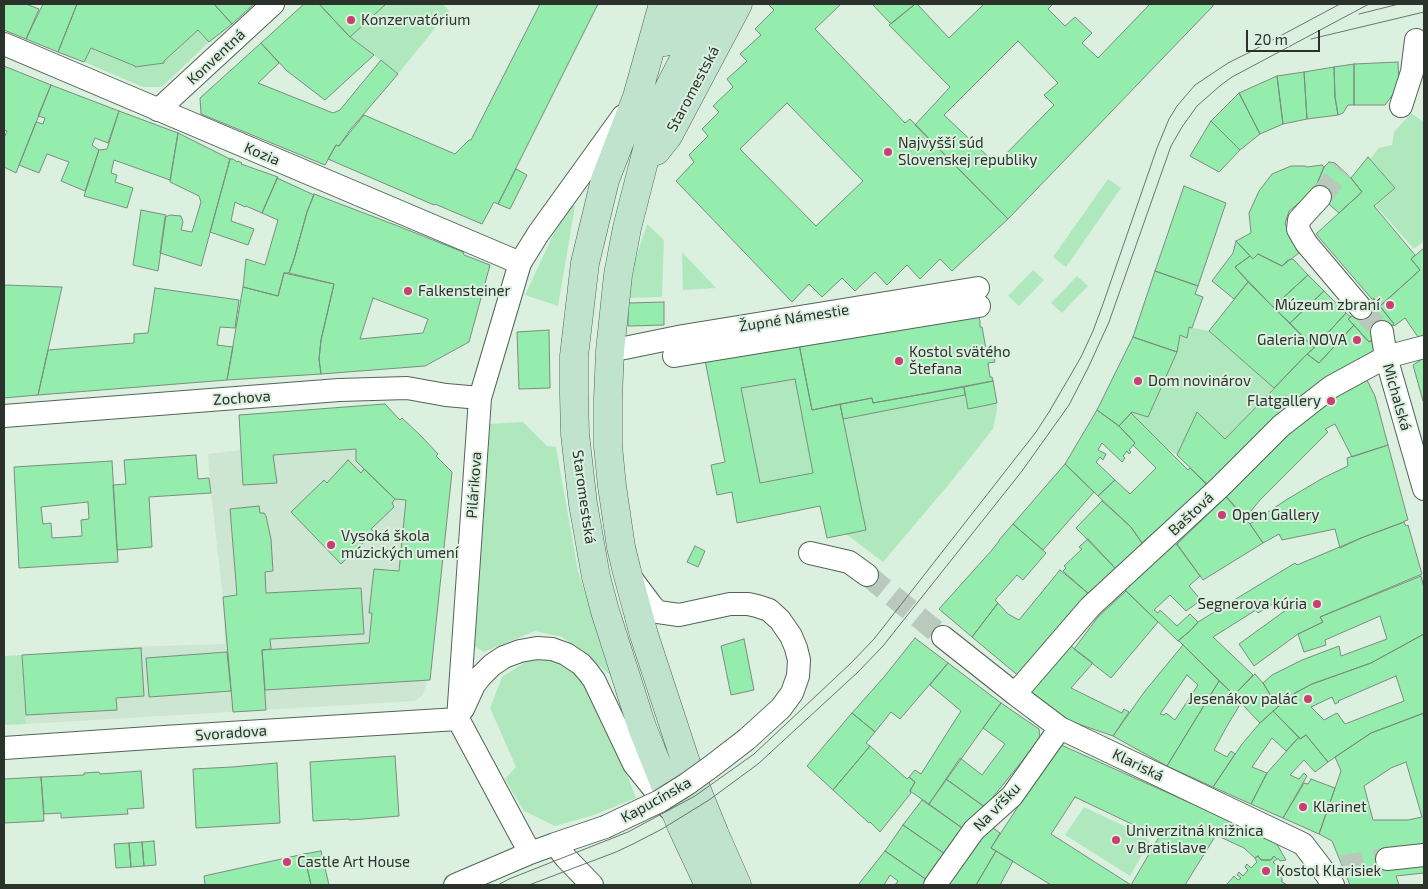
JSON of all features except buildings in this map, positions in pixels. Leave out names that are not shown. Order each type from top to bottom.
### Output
[{"type":"main road","name":"Staromestská","points":[[663,4],[637,97],[605,180],[585,263],[574,356],[574,395],[583,504],[596,577],[605,611],[642,726],[681,824],[708,885]]},
{"type":"main road","name":"Staromestská","points":[[637,97],[685,4]]},
{"type":"main road","name":"Staromestská","points":[[712,4],[664,98],[651,134],[627,228],[621,259],[610,350],[608,446],[617,522],[627,572],[644,635],[687,766],[737,885]]},
{"type":"main road","name":"Staromestská","points":[[641,170],[668,136],[738,4]]},
{"type":"street","name":"Konventná","points":[[158,110],[273,4]]},
{"type":"street","points":[[1401,106],[1412,72],[1416,40]]},
{"type":"street","name":"Kozia","points":[[4,44],[520,263]]},
{"type":"street","name":"Pilárikova","points":[[458,719],[480,398],[520,263],[538,234],[637,97]]},
{"type":"street","points":[[1320,197],[1299,220],[1298,229],[1306,244],[1361,308]]},
{"type":"street","name":"Župné Námestie","points":[[610,350],[683,336],[979,297],[674,356]]},
{"type":"street","name":"Michalská","points":[[1382,332],[1386,357],[1424,489]]},
{"type":"street","name":"Baštová","points":[[1015,694],[1090,607],[1220,487],[1281,426],[1331,387],[1386,357],[1424,347]]},
{"type":"street","name":"Zochova","points":[[4,416],[338,390],[407,388],[446,395],[480,398]]},
{"type":"street","points":[[810,553],[849,562],[867,575]]},
{"type":"street","name":"Kapucínska","points":[[561,851],[605,827],[660,801],[712,766],[781,708],[792,693],[798,676],[799,660],[791,636],[780,620],[769,610],[748,604],[730,604],[679,615],[658,612],[627,572]]},
{"type":"street","name":"Klariská","points":[[944,637],[1060,728],[1303,844],[1329,877]]},
{"type":"street","points":[[530,853],[458,719],[480,676],[504,656],[520,650],[552,649],[566,654],[581,664],[594,680],[634,764],[681,824]]},
{"type":"street","name":"Svoradova","points":[[4,748],[458,719]]},
{"type":"street","name":"Na vŕšku","points":[[935,885],[974,830],[1012,796],[1060,728]]},
{"type":"street","points":[[455,885],[530,853],[561,851],[592,885]]},
{"type":"street","points":[[1388,859],[1424,855]]},
{"type":"shaded area","name":"Vysoká škola múzických umení","points":[[385,404],[400,420],[402,418],[421,436],[438,454],[436,456],[452,472],[430,680],[427,680],[423,695],[415,701],[26,724],[22,655],[125,647],[225,644],[223,597],[208,454],[241,450],[239,415]]},
{"type":"green space","points":[[386,4],[443,4],[449,11],[398,74],[350,37]]},
{"type":"green space","points":[[198,30],[209,42],[160,87],[143,87],[84,62],[91,48],[135,67],[164,63]]},
{"type":"green space","points":[[1411,113],[1424,122],[1424,241],[1414,249],[1376,206],[1395,188],[1370,159],[1379,148],[1392,145],[1394,132]]},
{"type":"green space","points":[[1108,179],[1121,188],[1066,267],[1053,257]]},
{"type":"green space","points":[[568,203],[575,206],[558,306],[525,295]]},
{"type":"green space","points":[[647,224],[664,240],[662,297],[628,298],[636,258]]},
{"type":"green space","points":[[682,252],[716,288],[717,288],[683,290]]},
{"type":"green space","points":[[1033,270],[1044,280],[1019,306],[1008,296]]},
{"type":"green space","points":[[1077,276],[1088,286],[1062,313],[1051,303]]},
{"type":"green space","points":[[1189,327],[1209,331],[1274,388],[1225,439],[1198,413],[1177,455],[1165,447],[1131,413],[1148,417],[1177,352],[1180,335],[1187,338]]},
{"type":"green space","points":[[795,379],[813,473],[760,483],[741,388]]},
{"type":"green space","points":[[965,395],[968,409],[997,403],[993,429],[883,562],[846,534],[843,419]]},
{"type":"green space","points":[[523,422],[547,446],[556,447],[578,571],[610,675],[562,637],[535,631],[484,652],[474,646],[486,424]]},
{"type":"green space","points":[[22,655],[26,724],[4,725],[4,656]]},
{"type":"green space","points":[[530,659],[555,660],[572,670],[598,700],[636,798],[594,815],[555,826],[524,811],[505,779],[516,767],[490,708],[502,677]]},
{"type":"green space","points":[[1084,807],[1145,836],[1150,841],[1130,876],[1065,835]]},
{"type":"tunnel","points":[[1320,197],[1342,170]]},
{"type":"tunnel","points":[[1361,308],[1382,332]]},
{"type":"tunnel","points":[[867,575],[943,637]]},
{"type":"tunnel","points":[[1342,866],[1387,859]]},
{"type":"tram line","points":[[498,885],[628,832],[695,796],[754,754],[874,639],[1036,432],[1081,357],[1103,304],[1157,148],[1169,119],[1177,106],[1195,85],[1228,63],[1340,4]]},
{"type":"tram line","points":[[529,885],[633,844],[662,829],[709,800],[758,764],[858,672],[883,646],[1022,471],[1069,405],[1109,322],[1171,146],[1197,106],[1232,77],[1369,4]]},
{"type":"tram line","points":[[1359,14],[1399,4]]},
{"type":"tram line","points":[[1311,39],[1424,12]]},
{"type":"place","name":"Konzervatórium","points":[[351,20]]},
{"type":"place","name":"Najvyšší súd Slovenskej republiky","points":[[888,152]]},
{"type":"place","name":"Falkensteiner","points":[[408,291]]},
{"type":"place","name":"Múzeum zbraní","points":[[1390,305]]},
{"type":"place","name":"Galeria NOVA","points":[[1357,340]]},
{"type":"place","name":"Kostol svätého Štefana","points":[[899,361]]},
{"type":"place","name":"Dom novinárov","points":[[1138,381]]},
{"type":"place","name":"Flatgallery","points":[[1331,401]]},
{"type":"place","name":"Open Gallery","points":[[1222,515]]},
{"type":"place","name":"Vysoká škola múzických umení","points":[[331,545]]},
{"type":"place","name":"Segnerova kúria","points":[[1317,604]]},
{"type":"place","name":"Jesenákov palác","points":[[1308,699]]},
{"type":"place","name":"Klarinet","points":[[1303,807]]},
{"type":"place","name":"Univerzitná knižnica v Bratislave","points":[[1116,840]]},
{"type":"place","name":"Castle Art House","points":[[287,862]]},
{"type":"place","name":"Kostol Klarisiek","points":[[1266,871]]}]
